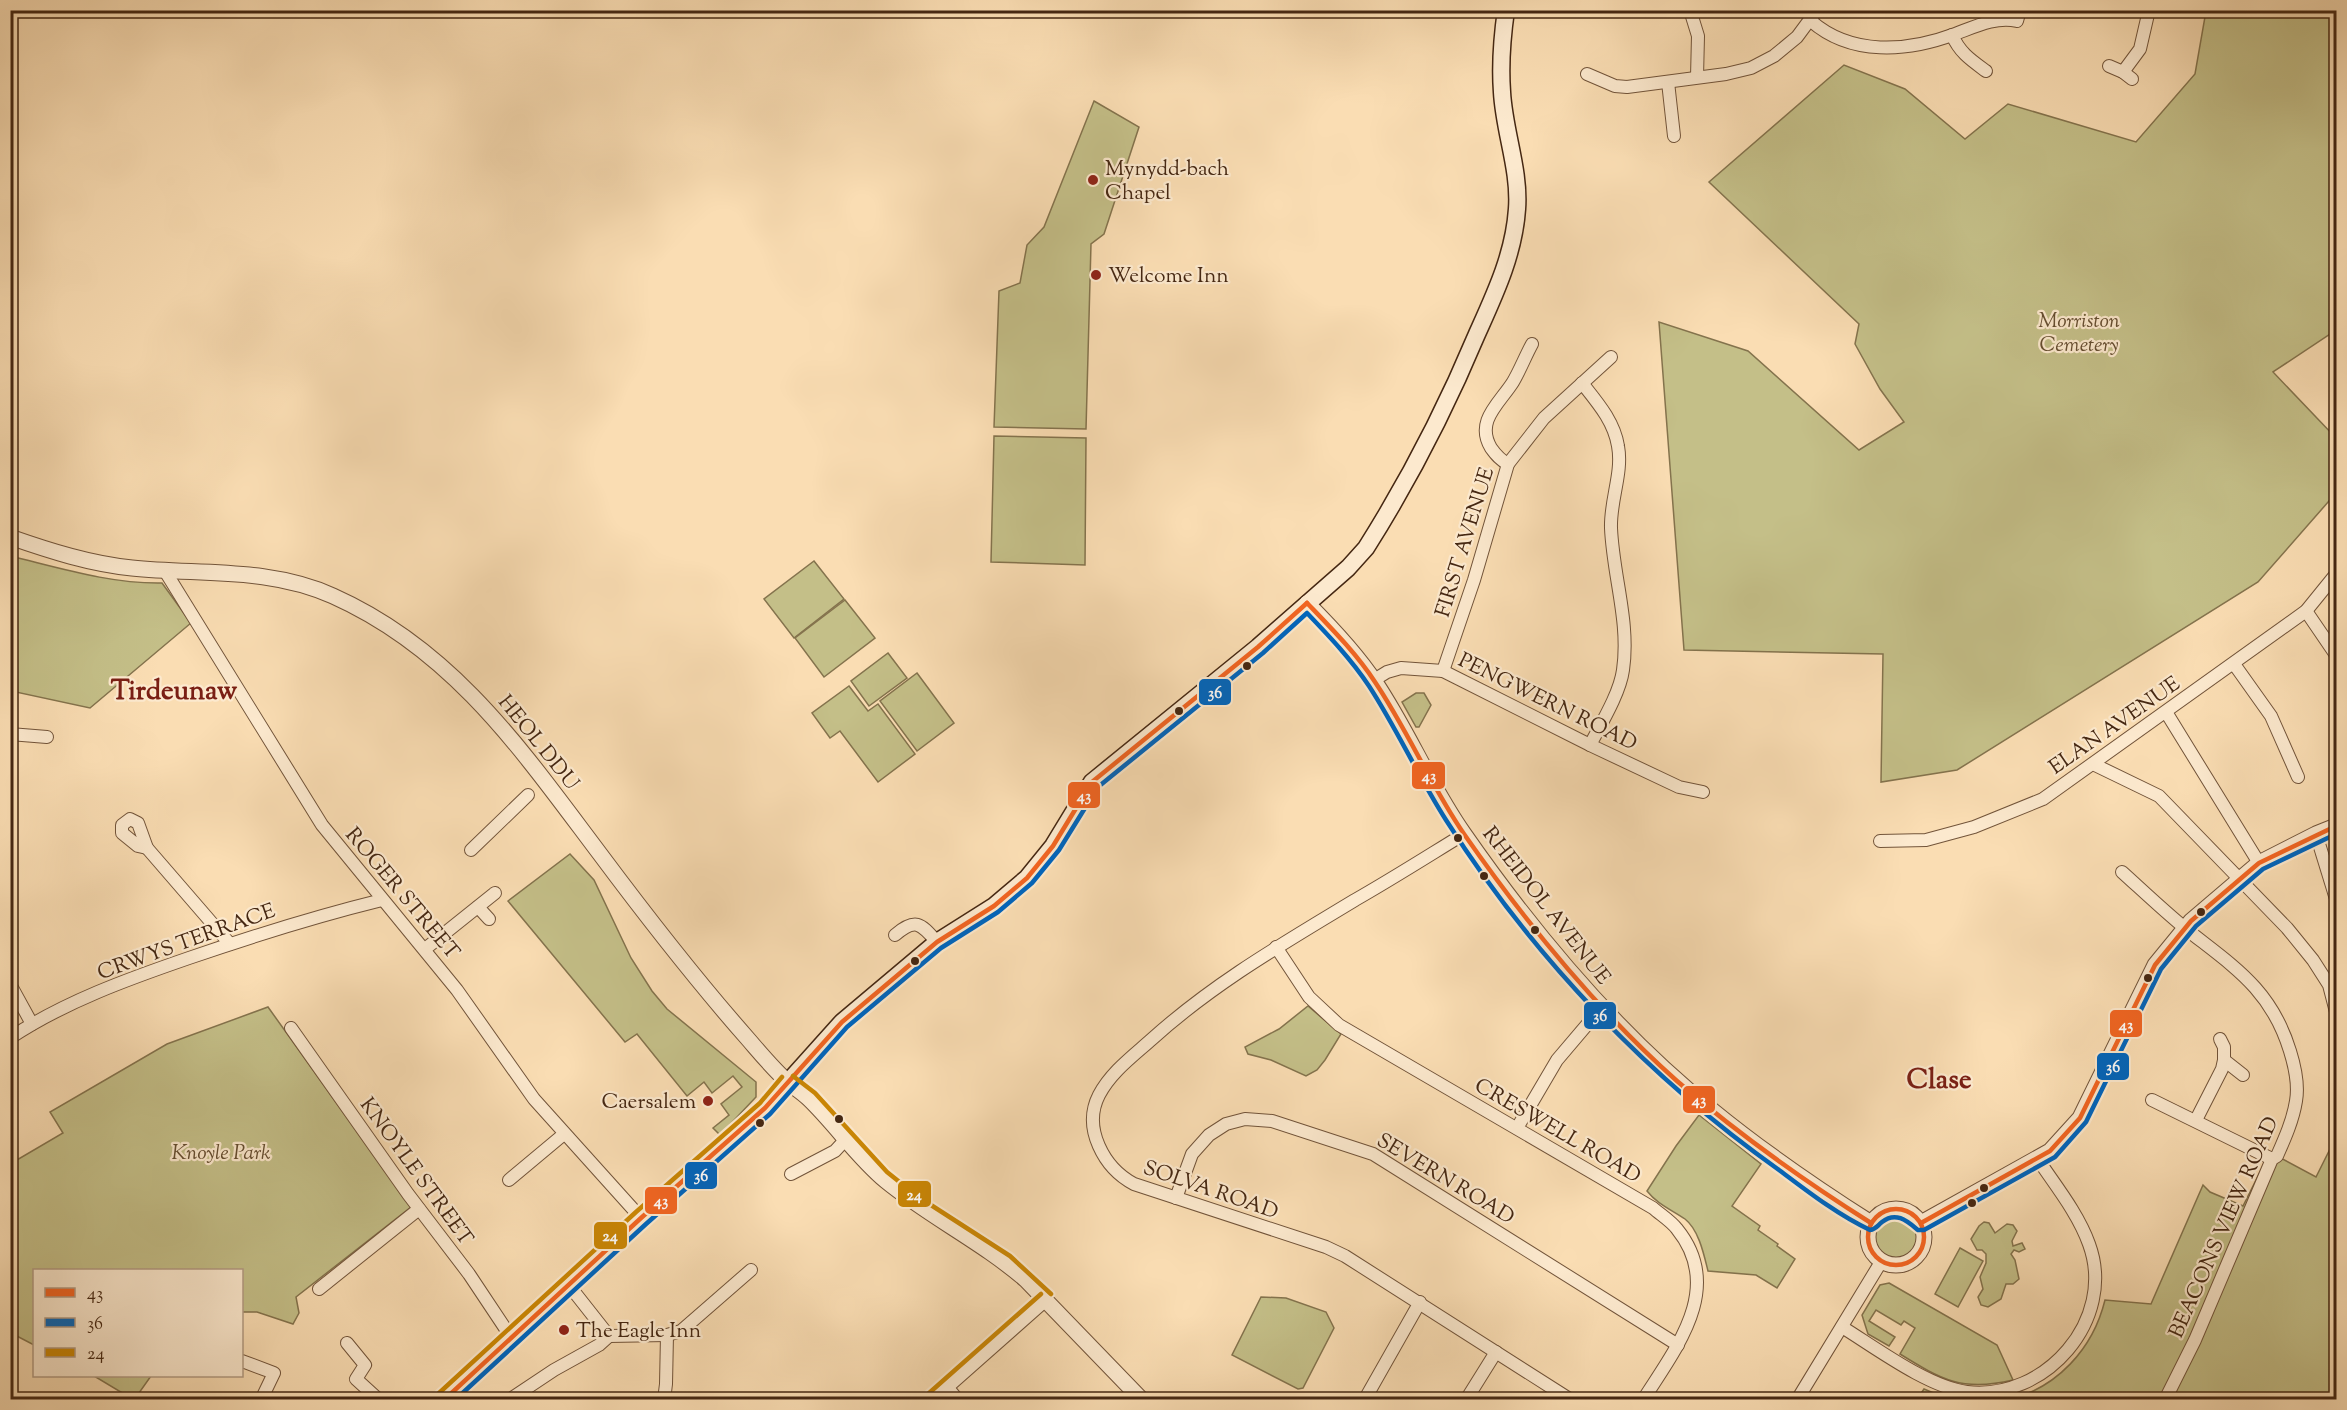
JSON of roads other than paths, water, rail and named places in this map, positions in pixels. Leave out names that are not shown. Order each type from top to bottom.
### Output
[{"type":"main road","points":[[443,1400],[765,1107],[842,1022],[937,942],[1012,892],[1029,876],[1053,846],[1092,782],[1258,646],[1348,568],[1366,548],[1450,397],[1504,274],[1517,208],[1512,155],[1502,93],[1502,44],[1506,10]]},
{"type":"street","points":[[1690,10],[1698,36],[1697,77]]},
{"type":"street","points":[[1587,74],[1615,86],[1653,85],[1751,68],[1774,56],[1797,37],[1814,16],[1826,34],[1842,41],[1882,48],[1919,44],[2007,18],[2017,21],[2020,10]]},
{"type":"street","points":[[2109,66],[2128,75],[2140,49],[2149,10]]},
{"type":"street","points":[[1952,35],[1957,47],[1965,56],[1986,71]]},
{"type":"street","points":[[1668,81],[1674,136]]},
{"type":"street","points":[[1508,464],[1493,451],[1487,441],[1485,428],[1487,418],[1513,381],[1532,344]]},
{"type":"street","name":"FIRST AVENUE","points":[[1443,671],[1474,580],[1508,464],[1544,418],[1611,357]]},
{"type":"street","points":[[1582,382],[1603,409],[1613,427],[1618,444],[1620,461],[1611,507],[1611,529],[1616,577],[1626,630],[1623,672],[1590,745]]},
{"type":"street","name":"HEOL DDU","points":[[10,537],[88,560],[127,567],[268,576],[295,581],[334,596],[380,621],[436,662],[498,721],[638,904],[747,1039],[788,1082],[808,1098],[882,1178],[1005,1262],[1046,1300],[1142,1400]]},
{"type":"street","name":"ROGER STREET","points":[[165,571],[322,825],[457,990],[534,1100],[641,1218]]},
{"type":"street","name":"ELAN AVENUE","points":[[1880,842],[1926,840],[1974,827],[2043,799],[2306,611],[2337,574]]},
{"type":"street","name":"RHEIDOL AVENUE","points":[[1307,603],[1374,680],[1446,808],[1525,919],[1602,1007],[1710,1109],[1760,1148],[1871,1223]]},
{"type":"street","points":[[2306,611],[2337,655]]},
{"type":"street","points":[[2234,664],[2271,716],[2298,777]]},
{"type":"street","name":"PENGWERN ROAD","points":[[1374,680],[1387,672],[1401,668],[1443,671],[1679,787],[1703,792]]},
{"type":"street","points":[[2166,712],[2259,863]]},
{"type":"street","points":[[10,734],[47,737]]},
{"type":"street","points":[[2093,764],[2159,796],[2287,928],[2333,985],[2337,1012]]},
{"type":"street","points":[[471,850],[528,795]]},
{"type":"street","points":[[1921,1223],[2050,1151],[2080,1118],[2155,965],[2185,928],[2259,863],[2337,826]]},
{"type":"street","name":"SOLVA ROAD","points":[[1464,834],[1230,976],[1177,1016],[1109,1080],[1098,1097],[1094,1124],[1096,1137],[1100,1149],[1114,1170],[1134,1184],[1326,1248],[1363,1266],[1571,1400]]},
{"type":"street","points":[[2316,834],[2337,899]]},
{"type":"street","points":[[147,848],[230,944]]},
{"type":"street","name":"BEACONS VIEW ROAD","points":[[2122,872],[2185,928],[2222,956],[2256,988],[2274,1010],[2295,1068],[2297,1098],[2292,1122],[2277,1156],[2272,1160],[2195,1340],[2165,1400]]},
{"type":"street","points":[[425,949],[495,893]]},
{"type":"street","name":"CRWYS TERRACE","points":[[10,1038],[32,1024],[107,988],[230,944],[315,917],[382,900]]},
{"type":"street","points":[[478,907],[489,919]]},
{"type":"street","points":[[896,935],[905,926],[917,924],[924,927],[937,942]]},
{"type":"street","name":"CRESWELL ROAD","points":[[1276,947],[1309,997],[1339,1025],[1653,1208],[1677,1228],[1692,1254],[1697,1278],[1696,1301],[1689,1323],[1678,1345],[1643,1400]]},
{"type":"street","points":[[10,984],[32,1024]]},
{"type":"street","points":[[1517,1128],[1557,1060],[1602,1007]]},
{"type":"street","name":"KNOYLE STREET","points":[[291,1028],[419,1209],[469,1274],[511,1337]]},
{"type":"street","points":[[2196,1120],[2222,1069],[2224,1047],[2220,1039]]},
{"type":"street","points":[[2224,1060],[2243,1075]]},
{"type":"street","points":[[2152,1100],[2272,1160]]},
{"type":"street","name":"SEVERN ROAD","points":[[1176,1198],[1192,1154],[1209,1135],[1226,1124],[1245,1119],[1272,1121],[1373,1154],[1678,1345]]},
{"type":"street","points":[[509,1180],[564,1134]]},
{"type":"street","points":[[791,1174],[834,1150],[846,1139]]},
{"type":"street","points":[[1842,1327],[1925,1378],[1967,1392],[1990,1392],[2018,1385],[2048,1369],[2067,1353],[2080,1335],[2090,1313],[2094,1296],[2094,1267],[2089,1244],[2079,1224],[2037,1158]]},
{"type":"street","points":[[1897,1208],[1910,1212],[1921,1223],[1924,1235],[1923,1247],[1912,1261],[1900,1265],[1881,1262],[1869,1247],[1867,1235],[1871,1223],[1876,1215],[1885,1210],[1897,1208]]},
{"type":"street","points":[[319,1289],[419,1209]]},
{"type":"street","points":[[1797,1400],[1881,1262]]},
{"type":"street","points":[[509,1400],[599,1345],[609,1336],[667,1335],[681,1331],[751,1270]]},
{"type":"street","points":[[568,1284],[609,1336]]},
{"type":"street","points":[[933,1400],[1046,1300]]},
{"type":"street","points":[[1365,1399],[1420,1302]]},
{"type":"street","points":[[664,1400],[667,1335]]},
{"type":"street","points":[[347,1343],[365,1365],[356,1379],[379,1400]]},
{"type":"street","points":[[1466,1400],[1496,1352]]},
{"type":"street","points":[[243,1360],[274,1373],[261,1400]]},
{"type":"street","points":[[948,1389],[958,1400]]},
{"type":"place","name":"Mynydd-bach Chapel","points":[[1093,180]]},
{"type":"place","name":"Welcome Inn","points":[[1096,275]]},
{"type":"place","name":"Caersalem","points":[[708,1101]]},
{"type":"place","name":"The Eagle Inn","points":[[564,1330]]},
{"type":"district","name":"Tirdeunaw","points":[[174,690]]},
{"type":"district","name":"Clase","points":[[1939,1079]]},
{"type":"park label","name":"Morriston Cemetery","points":[[2079,332]]},
{"type":"park label","name":"Knoyle Park","points":[[221,1152]]}]
